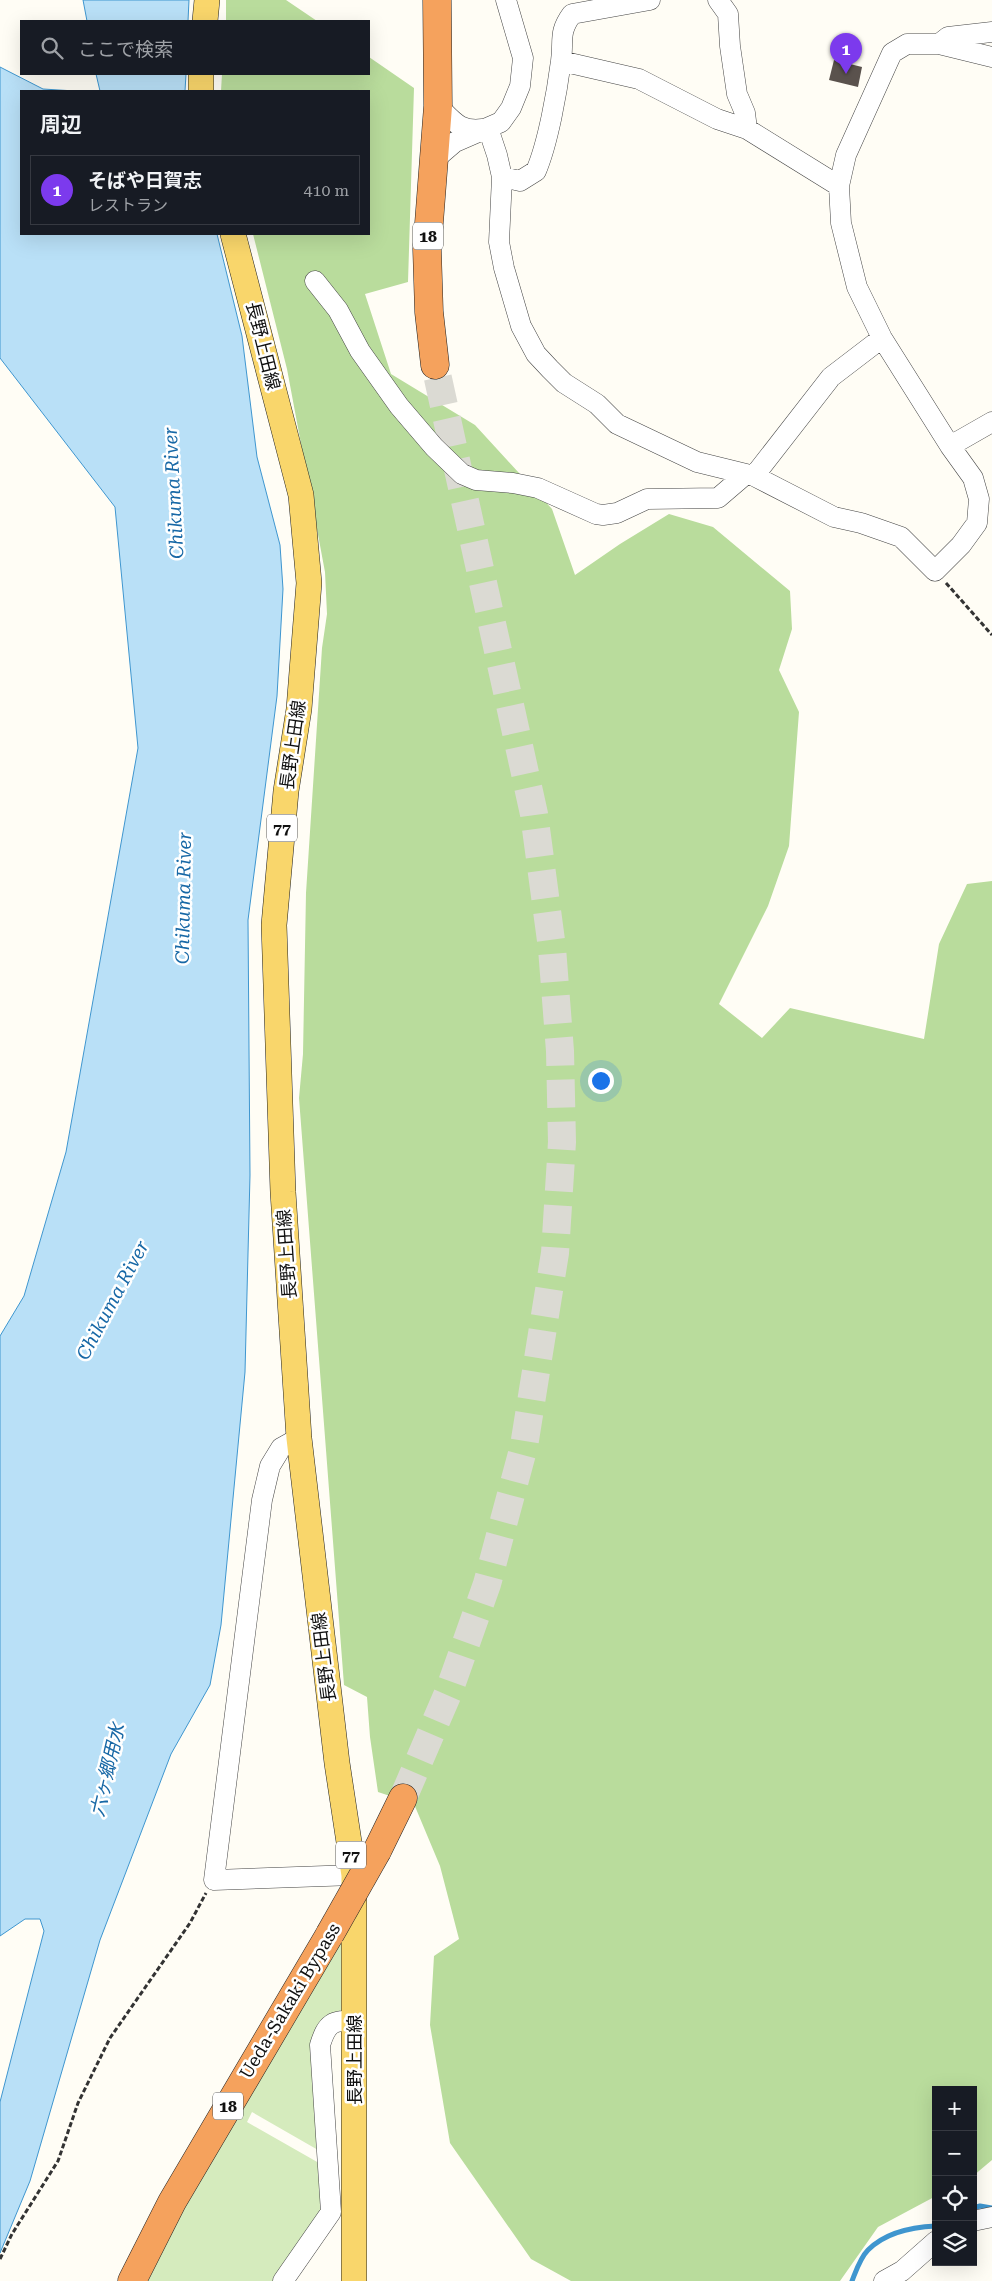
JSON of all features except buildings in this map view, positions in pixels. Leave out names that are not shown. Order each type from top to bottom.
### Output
[{"type":"highway","name":"18","points":[[435,365],[429,312],[427,248],[438,106],[437,0]]},
{"type":"highway","name":"Ueda-Sakaki Bypass","points":[[132,2281],[172,2202],[330,1934],[377,1851],[403,1798]]},
{"type":"main road","points":[[205,20],[207,0]]},
{"type":"main road","points":[[201,75],[201,90]]},
{"type":"main road","name":"長野上田線","points":[[233,235],[300,495],[309,583],[300,700],[286,791],[274,925],[283,1192],[299,1438],[336,1764],[354,1875],[354,2281]]},
{"type":"street","points":[[434,160],[455,142],[501,122],[511,108],[520,86],[523,58],[506,0]]},
{"type":"street","points":[[502,177],[520,181],[536,171],[555,94],[561,61],[563,27],[572,14],[650,0]]},
{"type":"street","points":[[718,0],[728,14],[736,84],[747,129]]},
{"type":"street","points":[[939,44],[948,37],[992,32]]},
{"type":"street","points":[[488,128],[502,177],[499,242],[521,326],[536,354],[564,383],[597,404],[617,424],[697,462],[749,475],[834,517],[861,523],[901,537],[935,572],[961,545],[977,523],[979,499],[973,478],[950,446],[882,338],[858,287],[841,223],[839,186],[846,155],[892,53],[907,44],[939,44],[992,58]]},
{"type":"street","points":[[561,61],[638,79],[717,119],[747,129],[839,186]]},
{"type":"street","points":[[438,106],[462,128],[471,130],[488,128]]},
{"type":"street","points":[[315,281],[338,310],[360,351],[399,406],[453,466],[468,477],[538,488],[596,514],[610,515],[647,498],[718,498],[749,475],[831,377],[882,338]]},
{"type":"street","points":[[950,446],[992,422]]},
{"type":"street","points":[[299,1438],[281,1448],[270,1466],[262,1500],[214,1880],[354,1875]]},
{"type":"street","points":[[282,2281],[331,2212],[320,2045],[325,2030],[332,2022],[341,2020],[355,2021]]},
{"type":"street","points":[[977,2220],[992,2218]]},
{"type":"street","points":[[884,2281],[902,2271],[932,2245]]},
{"type":"path","points":[[935,572],[992,635]]},
{"type":"path","points":[[0,2259],[12,2234],[58,2161],[78,2103],[110,2038],[190,1923],[214,1880]]},
{"type":"green space","points":[[226,0],[286,0],[316,20],[226,20]]},
{"type":"green space","points":[[370,58],[414,88],[408,282],[365,294],[391,374],[475,425],[552,509],[575,575],[620,544],[669,514],[713,527],[790,591],[792,629],[779,670],[799,712],[789,846],[768,906],[719,1004],[762,1038],[790,1008],[924,1039],[939,944],[967,884],[992,881],[992,2160],[977,2173],[977,2086],[932,2086],[932,2198],[878,2227],[840,2281],[571,2281],[531,2259],[450,2143],[430,2025],[434,1956],[459,1939],[440,1866],[414,1804],[378,1792],[370,1737],[367,1697],[344,1685],[299,1098],[303,1054],[306,893],[322,648],[327,614],[325,572],[287,369],[253,235],[370,235],[370,90],[221,90],[222,75],[370,75]]},
{"type":"green space","points":[[343,1937],[344,2008],[326,2020],[325,2154],[252,2112],[247,2122],[326,2167],[327,2211],[277,2281],[147,2281],[190,2195]]},
{"type":"water","points":[[83,0],[189,0],[188,20],[87,20]]},
{"type":"water","points":[[0,67],[43,89],[59,90],[20,90],[20,235],[217,235],[242,336],[257,457],[280,545],[283,589],[277,696],[248,920],[250,1175],[245,1372],[221,1625],[210,1685],[171,1754],[100,1940],[30,2181],[0,2253],[0,2102],[44,1931],[40,1919],[25,1919],[0,1936],[0,1336],[24,1296],[66,1152],[138,748],[115,507],[0,358]]},
{"type":"water","points":[[96,75],[186,75],[185,90],[100,90]]},
{"type":"waterway","points":[[977,2207],[992,2208]]},
{"type":"waterway","points":[[852,2281],[858,2265],[868,2250],[875,2244],[900,2232],[932,2226]]},
{"type":"tunnel","points":[[403,1798],[449,1691],[487,1584],[524,1446],[555,1253],[562,1142],[560,1051],[552,948],[534,814],[435,365]]},
{"type":"place","name":"そばや日賀志","points":[[846,74]]},
{"type":"water label","name":"Chikuma River","points":[[173,493]]},
{"type":"water label","name":"Chikuma River","points":[[183,898]]},
{"type":"water label","name":"Chikuma River","points":[[112,1300]]},
{"type":"water label","name":"六ヶ郷用水","points":[[107,1770]]}]
